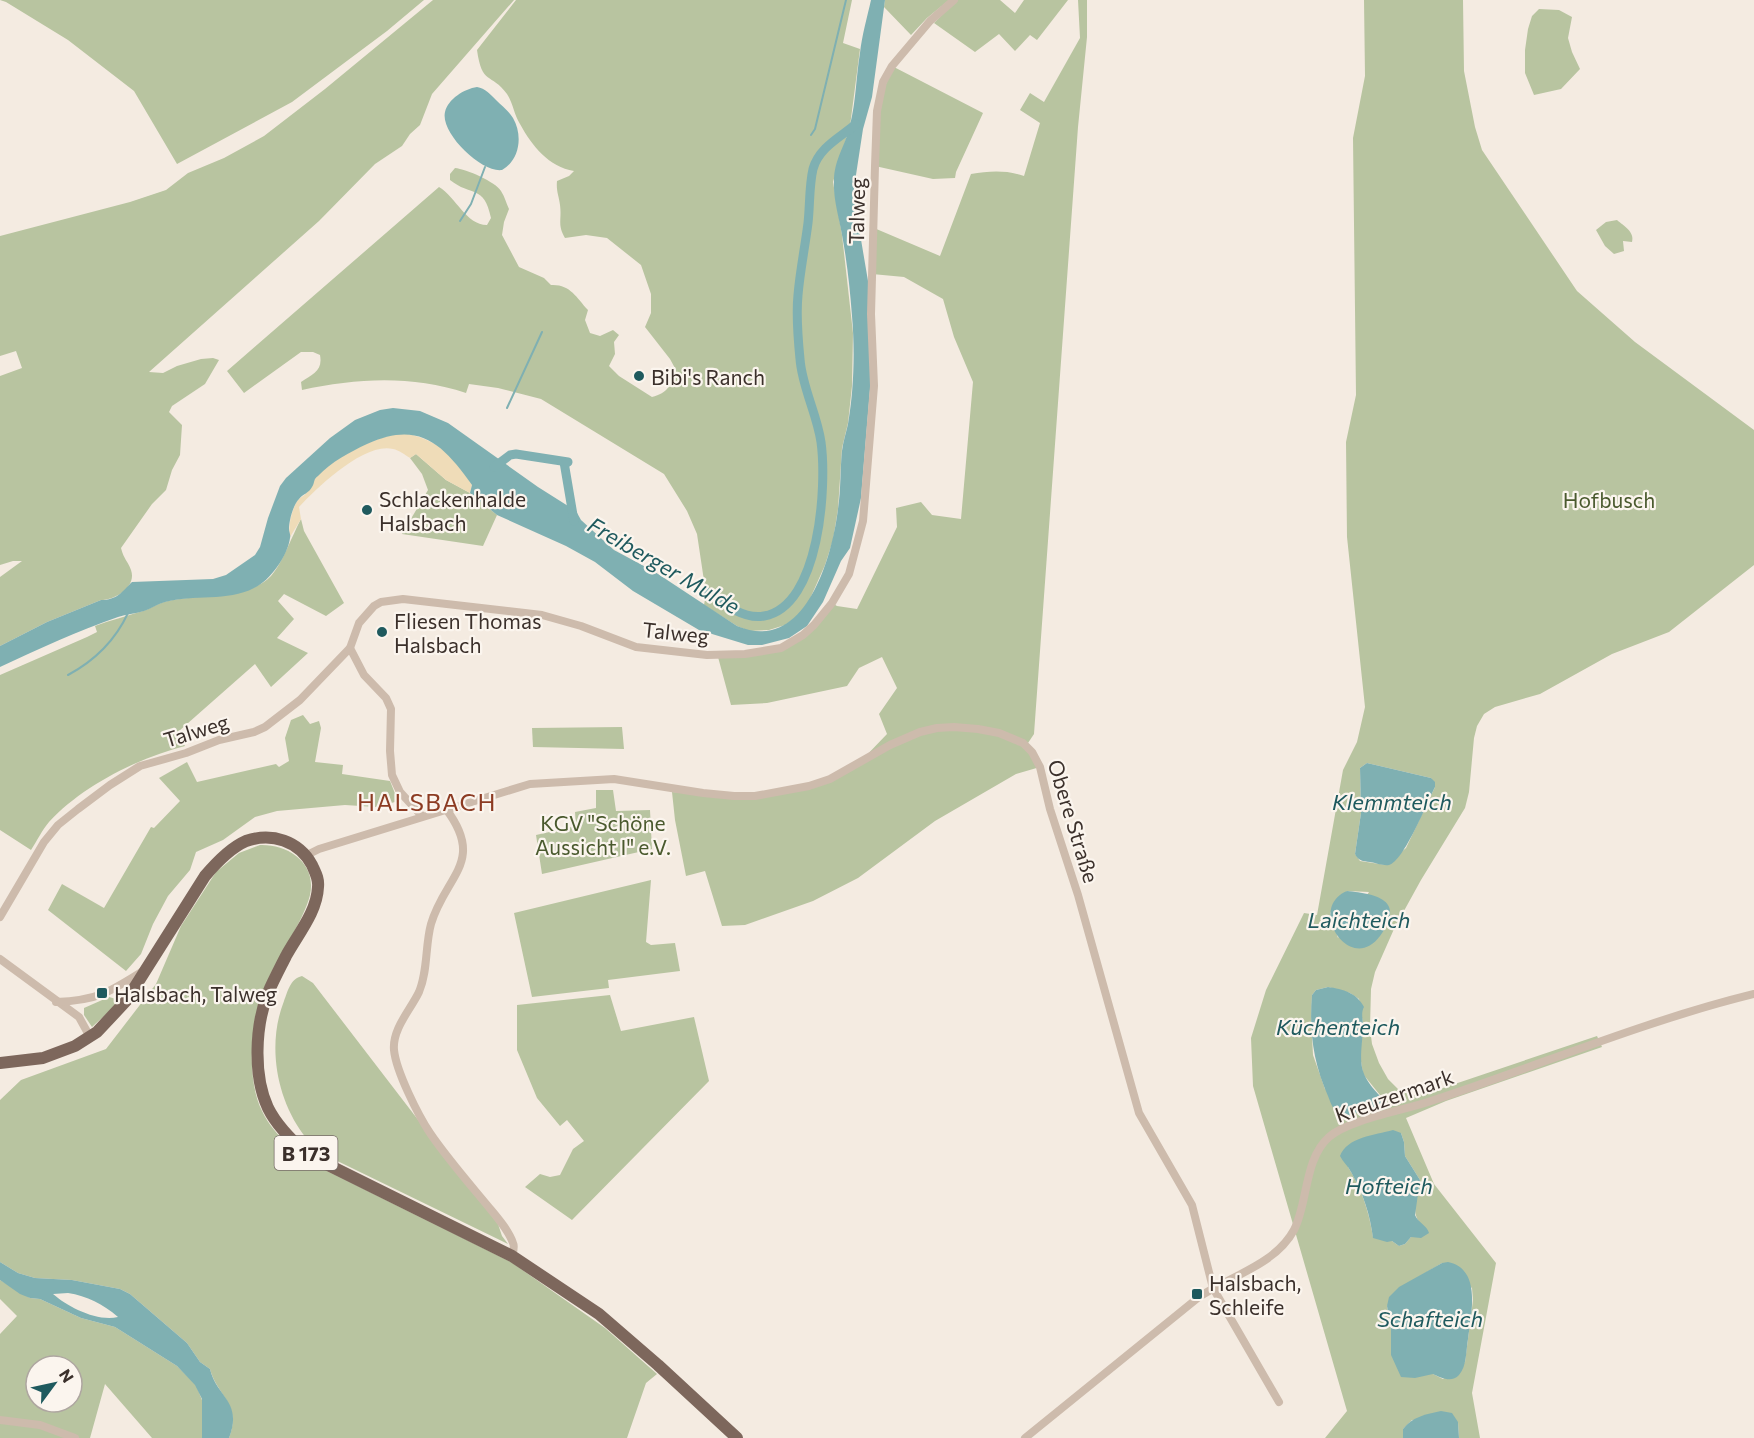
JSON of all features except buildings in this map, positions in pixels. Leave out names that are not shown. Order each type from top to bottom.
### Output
[{"type":"main road","points":[[0,1063],[43,1058],[75,1046],[90,1037],[126,1001],[205,876],[243,842],[256,838],[279,838],[293,843],[307,855]]},
{"type":"main road","name":"B 173","points":[[307,855],[317,875],[318,887],[312,911],[268,994],[258,1037],[258,1075],[268,1108],[285,1133],[306,1154],[512,1256],[599,1314],[737,1438]]},
{"type":"street","name":"Talweg","points":[[0,917],[44,842],[58,825],[118,779],[140,766],[266,727],[300,700],[350,648],[359,623],[374,606],[381,602],[403,598],[542,615],[581,626],[636,647],[707,655],[746,654],[781,648],[803,635],[814,625],[832,603],[849,574],[863,521],[874,386],[871,314],[875,166],[877,111],[883,82],[892,66],[930,21],[954,0]]},
{"type":"street","points":[[350,648],[364,675],[386,698],[391,709],[392,775],[400,792],[422,816]]},
{"type":"street","name":"Obere Straße","points":[[307,855],[319,849],[446,808],[530,784],[614,778],[734,796],[784,792],[830,779],[890,745],[920,732],[937,728],[978,729],[999,733],[1023,743],[1032,752],[1040,767],[1050,809],[1078,895],[1139,1113],[1192,1205],[1213,1288],[1279,1402]]},
{"type":"street","points":[[446,808],[456,821],[461,835],[464,853],[461,868],[447,890],[431,924],[421,988],[397,1031],[394,1052],[409,1092],[430,1134],[498,1219],[513,1243],[512,1256]]},
{"type":"street","points":[[0,959],[79,1017],[90,1037]]},
{"type":"street","points":[[56,1002],[80,1001],[103,995],[147,968]]},
{"type":"street","name":"Kreuzermark","points":[[1025,1438],[1213,1288],[1276,1253],[1294,1229],[1311,1166],[1326,1139],[1342,1127],[1431,1101],[1661,1021],[1754,994]]},
{"type":"street","points":[[0,1420],[40,1425],[75,1438]]},
{"type":"green space","points":[[0,0],[424,0],[387,31],[292,102],[177,164],[134,91],[68,40]]},
{"type":"green space","points":[[433,0],[514,0],[432,94],[420,125],[402,146],[375,164],[319,221],[149,372],[163,373],[201,359],[219,360],[205,384],[172,406],[169,412],[182,425],[180,455],[172,470],[166,490],[152,504],[121,548],[131,570],[131,582],[128,587],[112,598],[101,600],[47,622],[0,646],[0,577],[22,561],[0,565],[0,376],[22,368],[16,351],[0,356],[0,236],[130,202],[166,190],[188,173],[224,158],[264,136]]},
{"type":"green space","points":[[516,0],[852,0],[843,43],[860,49],[850,126],[833,182],[842,235],[853,333],[852,386],[848,423],[842,448],[838,509],[833,540],[809,601],[799,615],[785,625],[769,630],[749,631],[704,605],[706,594],[697,534],[687,511],[664,474],[541,399],[498,388],[469,384],[466,393],[425,383],[384,380],[343,383],[302,390],[301,382],[316,372],[320,365],[320,355],[313,352],[301,352],[244,393],[227,371],[439,187],[467,216],[480,224],[487,225],[491,218],[485,200],[450,180],[450,174],[455,168],[480,176],[501,191],[509,209],[502,235],[519,267],[544,278],[551,285],[558,285],[572,292],[588,310],[585,320],[590,333],[600,336],[613,330],[619,335],[614,342],[615,354],[609,366],[619,376],[652,397],[668,388],[676,370],[645,327],[651,313],[651,294],[641,265],[607,238],[586,235],[565,238],[560,225],[557,181],[574,171],[557,165],[542,154],[518,120],[507,94],[484,74],[482,69],[477,50]]},
{"type":"green space","points":[[885,0],[949,0],[911,35],[884,7]]},
{"type":"green space","points":[[957,0],[1000,0],[1015,13],[1024,0],[1068,0],[1037,40],[1030,35],[1015,51],[999,34],[975,52],[934,23]]},
{"type":"green space","points":[[1078,0],[1087,0],[1087,37],[1078,127],[1034,734],[1026,746],[1040,767],[1016,774],[935,821],[858,878],[813,901],[745,925],[722,926],[705,871],[686,876],[672,792],[750,796],[820,783],[862,760],[887,734],[879,714],[897,688],[882,657],[859,668],[847,686],[767,703],[731,705],[718,657],[760,653],[794,641],[832,603],[857,609],[897,527],[896,508],[921,502],[932,515],[961,519],[973,382],[954,337],[943,299],[904,277],[872,274],[874,228],[940,256],[971,174],[998,172],[1024,176],[1040,123],[1020,110],[1030,93],[1044,102],[1080,38]]},
{"type":"green space","name":"Hofbusch","points":[[1364,0],[1463,0],[1464,71],[1482,150],[1577,291],[1635,342],[1754,430],[1754,565],[1669,632],[1612,654],[1540,694],[1495,707],[1484,714],[1477,726],[1474,738],[1469,792],[1465,808],[1394,929],[1375,972],[1371,989],[1372,1044],[1388,1079],[1399,1090],[1413,1095],[1428,1093],[1597,1036],[1602,1047],[1446,1101],[1406,1118],[1434,1184],[1496,1263],[1472,1393],[1480,1438],[1459,1438],[1458,1422],[1412,1420],[1403,1429],[1403,1438],[1325,1438],[1347,1411],[1253,1086],[1251,1038],[1266,990],[1304,913],[1317,915],[1343,770],[1357,742],[1365,707],[1347,537],[1346,442],[1356,395],[1353,138],[1365,76]],"holes":[[[1367,763],[1431,778],[1435,787],[1406,848],[1386,865],[1360,861],[1355,854],[1361,813],[1360,768]],[[1347,891],[1369,892],[1338,938],[1330,913]],[[1328,987],[1350,993],[1359,999],[1363,1024],[1360,1055],[1363,1074],[1384,1100],[1325,1089],[1313,1055],[1312,995],[1316,990]],[[1401,1133],[1405,1156],[1420,1180],[1415,1209],[1417,1219],[1421,1224],[1415,1236],[1399,1246],[1392,1241],[1373,1237],[1357,1184],[1348,1167]],[[1442,1263],[1472,1288],[1473,1300],[1465,1362],[1443,1379],[1433,1374],[1391,1330],[1387,1306],[1410,1282]]]},
{"type":"green space","points":[[1539,9],[1559,10],[1572,17],[1568,38],[1580,69],[1561,89],[1534,95],[1525,73],[1525,50],[1532,16]]},
{"type":"green space","points":[[892,66],[983,113],[955,178],[933,179],[875,166],[877,111]]},
{"type":"green space","points":[[1617,220],[1628,229],[1633,238],[1632,242],[1623,241],[1624,251],[1614,254],[1605,246],[1596,230],[1606,222]]},
{"type":"green space","points":[[416,454],[446,480],[470,493],[497,515],[483,546],[402,534],[428,490],[422,474],[410,458]]},
{"type":"green space","points":[[301,519],[304,531],[344,603],[326,616],[284,594],[278,601],[294,619],[277,638],[308,653],[271,687],[255,664],[179,731],[185,746],[130,766],[94,785],[49,822],[31,850],[0,830],[0,675],[97,632],[95,626],[164,602],[235,593],[261,584],[271,576],[279,564]]},
{"type":"green space","points":[[303,715],[310,724],[319,721],[321,728],[315,762],[343,765],[342,774],[390,781],[396,796],[395,802],[376,807],[345,805],[277,811],[255,817],[223,840],[196,852],[190,870],[168,896],[141,954],[126,971],[48,910],[62,884],[104,908],[151,827],[154,828],[180,801],[159,778],[187,762],[197,782],[276,764],[279,767],[289,761],[285,738],[291,720]]},
{"type":"green space","points":[[622,727],[624,749],[533,747],[532,728]]},
{"type":"green space","name":"KGV \"Schöne Aussicht I\" e.V.","points":[[596,790],[613,790],[616,811],[650,810],[652,849],[542,874],[536,835],[576,826],[575,812],[596,808]]},
{"type":"green space","points":[[260,845],[281,848],[298,858],[305,865],[311,884],[307,905],[272,972],[257,1011],[252,1046],[253,1081],[267,1121],[289,1145],[325,1170],[511,1262],[605,1328],[657,1374],[646,1383],[627,1438],[229,1438],[232,1426],[231,1408],[210,1369],[200,1362],[187,1343],[130,1294],[120,1289],[72,1280],[35,1278],[18,1273],[0,1262],[0,1100],[21,1080],[106,1049],[156,984],[181,926],[216,872],[239,853]]},
{"type":"green space","points":[[651,880],[646,942],[651,945],[675,943],[680,971],[608,980],[609,988],[532,997],[514,913]]},
{"type":"green space","points":[[302,976],[313,983],[498,1224],[508,1244],[323,1154],[303,1134],[286,1104],[275,1052],[279,1018],[288,989]]},
{"type":"green space","points":[[610,995],[621,1031],[694,1017],[709,1081],[572,1220],[525,1187],[540,1174],[550,1177],[560,1175],[573,1149],[584,1141],[567,1120],[560,1126],[537,1098],[517,1050],[517,1005]]},
{"type":"green space","points":[[109,997],[116,999],[116,1005],[92,1027],[84,1015],[84,1008]]},
{"type":"green space","points":[[0,1280],[30,1298],[40,1299],[81,1318],[115,1327],[177,1366],[196,1385],[202,1400],[202,1438],[152,1438],[105,1384],[90,1438],[0,1438],[0,1334],[17,1316],[0,1299]]},
{"type":"sand","points":[[400,433],[428,440],[447,452],[472,485],[470,493],[446,480],[416,454],[410,458],[400,451],[381,449],[355,459],[329,478],[307,499],[299,507],[301,519],[290,537],[290,524],[295,505],[325,468],[356,448]]},
{"type":"water","points":[[871,0],[885,0],[872,97],[863,129],[854,188],[868,281],[871,377],[861,498],[850,548],[841,561],[823,602],[807,626],[789,638],[762,645],[748,645],[699,630],[633,591],[595,562],[566,546],[497,515],[470,493],[472,485],[440,448],[428,440],[401,435],[385,437],[367,444],[347,454],[316,477],[311,489],[299,499],[293,509],[289,526],[289,545],[286,552],[272,574],[260,585],[233,595],[187,598],[162,603],[147,610],[121,616],[88,628],[0,667],[0,646],[47,622],[101,600],[115,597],[132,582],[213,579],[226,575],[255,555],[260,547],[280,486],[286,478],[330,438],[355,420],[380,410],[393,408],[420,411],[448,423],[576,511],[581,520],[614,550],[655,572],[737,626],[761,631],[781,627],[797,615],[811,597],[821,575],[835,529],[840,495],[842,451],[852,398],[853,329],[847,265],[835,201],[834,181],[836,166],[852,116],[863,33]]},
{"type":"water","points":[[477,87],[488,92],[511,115],[516,125],[519,139],[516,154],[508,166],[502,170],[494,169],[474,159],[456,140],[445,121],[445,112],[449,103],[462,92]]},
{"type":"water","name":"Klemmteich","points":[[1367,763],[1431,778],[1435,782],[1435,787],[1408,843],[1395,861],[1389,865],[1361,860],[1355,854],[1361,813],[1360,768]]},
{"type":"water","name":"Laichteich","points":[[1347,891],[1377,897],[1389,907],[1390,914],[1387,924],[1380,936],[1368,946],[1356,948],[1346,944],[1337,935],[1332,923],[1331,911],[1335,899]]},
{"type":"water","name":"Küchenteich","points":[[1328,987],[1349,992],[1358,998],[1364,1007],[1362,1068],[1369,1083],[1384,1100],[1382,1105],[1344,1117],[1336,1112],[1330,1102],[1313,1046],[1312,995],[1316,990]]},
{"type":"water","name":"Hofteich","points":[[1393,1130],[1401,1133],[1405,1156],[1420,1180],[1415,1215],[1429,1233],[1421,1238],[1411,1237],[1405,1244],[1399,1246],[1392,1241],[1373,1238],[1362,1196],[1350,1170],[1340,1156],[1355,1141]]},
{"type":"water","points":[[0,1262],[18,1273],[35,1278],[72,1280],[120,1289],[130,1294],[187,1343],[200,1362],[210,1369],[213,1379],[231,1408],[233,1416],[229,1438],[202,1438],[202,1399],[195,1385],[177,1366],[115,1327],[81,1318],[40,1299],[20,1294],[0,1280]],"holes":[[[68,1293],[95,1301],[118,1317],[101,1317],[83,1312],[53,1294]]]},
{"type":"water","name":"Schafteich","points":[[1448,1262],[1459,1266],[1466,1273],[1472,1294],[1464,1367],[1453,1379],[1433,1374],[1415,1378],[1401,1377],[1391,1355],[1391,1330],[1387,1306],[1389,1297],[1399,1287],[1442,1263]]},
{"type":"water","points":[[1441,1411],[1452,1413],[1458,1422],[1459,1438],[1403,1438],[1403,1429],[1415,1419]]},
{"type":"waterway","points":[[811,135],[815,129],[846,0]]},
{"type":"waterway","name":"Freiberger Mulde","points":[[707,592],[741,613],[756,617],[764,616],[783,607],[797,591],[808,568],[816,542],[820,514],[823,462],[819,432],[801,369],[797,303],[813,169],[825,149],[856,124]]},
{"type":"waterway","points":[[460,221],[471,204],[485,167]]},
{"type":"waterway","points":[[507,408],[542,332]]},
{"type":"waterway","points":[[494,467],[510,455],[516,454],[568,462]]},
{"type":"waterway","points":[[564,462],[574,521]]},
{"type":"waterway","points":[[68,675],[103,649],[117,633],[128,613]]},
{"type":"place","name":"Bibi's Ranch","points":[[639,376]]},
{"type":"place","name":"Schlackenhalde Halsbach","points":[[367,510]]},
{"type":"place","name":"Fliesen Thomas Halsbach","points":[[382,632]]},
{"type":"place","name":"Halsbach, Talweg","points":[[102,993]]},
{"type":"place","name":"Halsbach, Schleife","points":[[1197,1294]]},
{"type":"district","name":"HALSBACH","points":[[427,801]]}]
